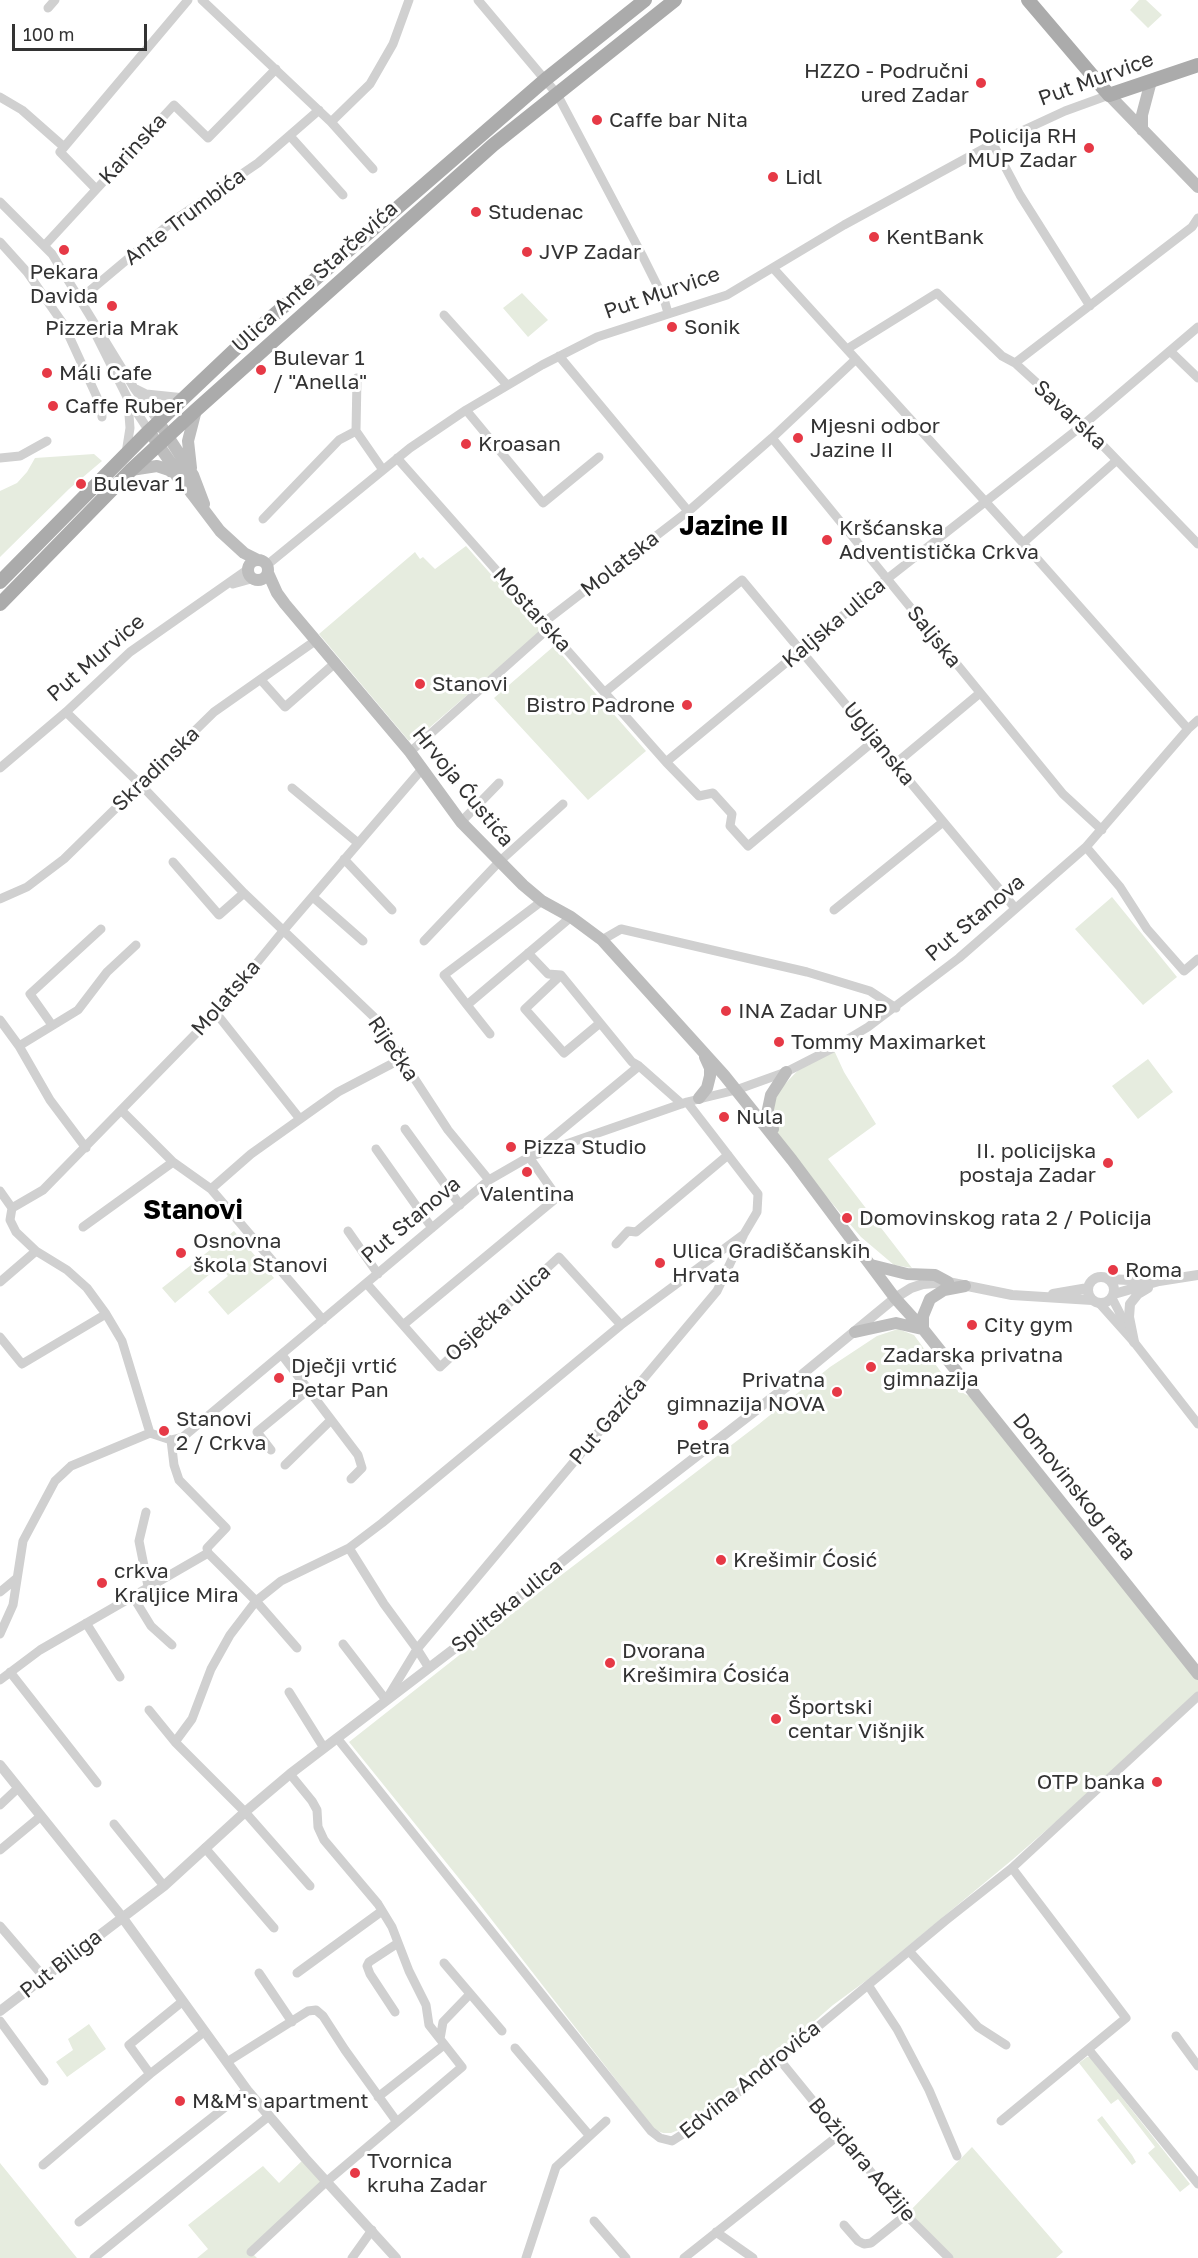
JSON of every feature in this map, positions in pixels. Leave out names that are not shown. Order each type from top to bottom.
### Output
[{"type":"main road","name":"Ulica Ante Starčevića","points":[[0,582],[154,426],[245,340],[546,79],[645,0]]},
{"type":"main road","name":"Ulica Ante Starčevića","points":[[0,604],[132,470],[196,410],[493,145],[675,0]]},
{"type":"main road","points":[[1028,0],[1109,94],[1198,186]]},
{"type":"main road","name":"Put Murvice","points":[[1109,94],[1198,65]]},
{"type":"main road","points":[[1142,130],[1142,115],[1150,81]]},
{"type":"main road","points":[[132,470],[157,466],[188,478],[188,441],[196,410]]},
{"type":"main road","name":"Hrvoja Ćustića","points":[[154,426],[207,511],[252,576],[277,593]]},
{"type":"main road","name":"Hrvoja Ćustića","points":[[232,544],[264,566],[277,593],[315,642],[415,749],[422,770],[461,822],[499,862],[542,901],[571,917],[602,940]]},
{"type":"main road","points":[[249,564],[264,566],[264,579],[252,576],[249,564]]},
{"type":"main road","points":[[602,940],[702,1050],[782,1146]]},
{"type":"main road","points":[[689,1101],[707,1088],[710,1068],[702,1050]]},
{"type":"main road","points":[[782,1146],[767,1114],[771,1095],[786,1072]]},
{"type":"main road","name":"Domovinskog rata","points":[[782,1146],[895,1298],[923,1329],[1198,1674]]},
{"type":"main road","points":[[871,1266],[907,1274],[929,1274],[948,1282]]},
{"type":"main road","points":[[855,1332],[896,1323],[923,1329],[923,1317],[930,1299],[944,1290],[965,1286]]},
{"type":"street","points":[[48,8],[55,0]]},
{"type":"street","points":[[96,189],[60,152],[188,0]]},
{"type":"street","points":[[202,0],[319,110],[373,169]]},
{"type":"street","points":[[331,122],[370,84],[389,51],[409,0]]},
{"type":"street","points":[[478,0],[557,94],[642,255],[664,299],[668,313]]},
{"type":"street","name":"Karinska","points":[[45,245],[174,105],[208,138],[276,69]]},
{"type":"street","name":"Put Murvice","points":[[264,566],[397,458],[465,410],[507,385],[597,337],[727,295],[844,225],[993,144],[1065,111],[1109,94]]},
{"type":"street","points":[[0,97],[22,110],[64,147]]},
{"type":"street","name":"Ante Trumbića","points":[[80,299],[173,221],[258,163],[319,110]]},
{"type":"street","points":[[290,136],[343,195]]},
{"type":"street","points":[[993,144],[1020,195],[1090,306]]},
{"type":"street","points":[[0,202],[45,245],[134,388],[154,426]]},
{"type":"street","points":[[1015,363],[1192,227],[1198,218]]},
{"type":"street","points":[[0,242],[27,272],[64,325],[101,406],[102,417]]},
{"type":"street","points":[[773,268],[1023,543],[1188,729]]},
{"type":"street","name":"Savarska","points":[[847,349],[937,293],[1002,356],[1015,363],[1083,424],[1198,544]]},
{"type":"street","points":[[80,299],[128,399],[154,426]]},
{"type":"street","points":[[444,315],[507,385]]},
{"type":"street","name":"Kaljska ulica","points":[[666,762],[887,579],[1083,424],[1198,327]]},
{"type":"street","points":[[1170,351],[1198,378]]},
{"type":"street","points":[[559,356],[688,511]]},
{"type":"street","name":"Molatska","points":[[415,749],[546,626],[688,511],[772,438],[856,359]]},
{"type":"street","points":[[357,378],[356,431],[383,470]]},
{"type":"street","points":[[134,388],[146,394],[185,398]]},
{"type":"street","points":[[126,454],[130,428],[128,399]]},
{"type":"street","points":[[465,410],[543,503],[598,457]]},
{"type":"street","points":[[262,519],[339,440],[356,431]]},
{"type":"street","name":"Saljska","points":[[772,438],[1063,794],[1102,830]]},
{"type":"street","points":[[0,458],[20,456],[47,441]]},
{"type":"street","name":"Mostarska","points":[[397,458],[666,762],[699,796],[714,793],[732,814],[730,826],[748,846],[875,740]]},
{"type":"street","points":[[1023,543],[1117,460]]},
{"type":"street","name":"Put Murvice","points":[[0,768],[66,712],[130,652],[225,586],[252,576]]},
{"type":"street","name":"Ugljanska","points":[[605,692],[742,580],[1015,908]]},
{"type":"street","name":"Skradinska","points":[[0,899],[27,887],[64,859],[214,712],[315,642]]},
{"type":"street","points":[[261,680],[285,707],[334,664]]},
{"type":"street","points":[[895,764],[980,693]]},
{"type":"street","name":"Riječka","points":[[66,712],[140,784],[282,931],[375,1018],[448,1130],[489,1180]]},
{"type":"street","name":"Put Stanova","points":[[171,1440],[183,1437],[489,1180],[529,1157],[689,1101],[736,1090],[786,1072],[848,1040],[896,1008],[959,958],[1086,847],[1198,720]]},
{"type":"street","name":"Molatska","points":[[12,1208],[43,1190],[87,1148],[216,1013],[282,931],[422,770]]},
{"type":"street","points":[[461,822],[499,783]]},
{"type":"street","points":[[292,788],[358,843]]},
{"type":"street","points":[[424,941],[499,862],[563,804]]},
{"type":"street","points":[[834,910],[943,822]]},
{"type":"street","points":[[1086,847],[1120,887],[1147,929],[1184,971],[1198,959]]},
{"type":"street","points":[[344,860],[392,910]]},
{"type":"street","points":[[173,862],[219,915],[244,893]]},
{"type":"street","points":[[312,897],[363,941]]},
{"type":"street","points":[[490,1034],[444,975],[542,901]]},
{"type":"street","points":[[467,1005],[571,917]]},
{"type":"street","points":[[52,1025],[30,994],[101,929]]},
{"type":"street","points":[[602,940],[621,929],[807,972],[870,991],[896,1008]]},
{"type":"street","points":[[19,1046],[78,1010],[107,972],[136,945]]},
{"type":"street","points":[[528,953],[548,975],[561,975]]},
{"type":"street","points":[[561,975],[525,1009],[564,1053],[600,1023]]},
{"type":"street","name":"Put Gazića","points":[[386,1700],[417,1649],[717,1292],[757,1212],[758,1194],[689,1101],[632,1062],[561,975]]},
{"type":"street","points":[[216,1013],[300,1119]]},
{"type":"street","points":[[0,1020],[19,1046],[50,1100],[87,1148]]},
{"type":"street","points":[[211,1189],[250,1154],[338,1092],[401,1059]]},
{"type":"street","points":[[403,1325],[554,1200],[555,1194],[529,1157],[639,1066]]},
{"type":"street","points":[[121,1110],[173,1162],[211,1189],[323,1320]]},
{"type":"street","points":[[405,1129],[460,1204]]},
{"type":"street","points":[[376,1149],[432,1228]]},
{"type":"street","points":[[616,1244],[628,1231],[636,1232],[728,1155]]},
{"type":"street","points":[[83,1227],[173,1162]]},
{"type":"street","points":[[0,1191],[12,1208],[10,1220],[16,1232],[36,1251],[68,1270],[87,1288],[106,1314],[122,1341],[150,1433]]},
{"type":"street","points":[[348,1231],[378,1274]]},
{"type":"street","points":[[175,1742],[192,1719],[211,1669],[230,1635],[256,1601],[281,1581],[349,1548],[391,1516],[621,1325],[744,1234]]},
{"type":"street","points":[[0,1282],[36,1251]]},
{"type":"street","name":"Osječka ulica","points":[[367,1284],[440,1367],[559,1257],[621,1325]]},
{"type":"street","points":[[948,1282],[1012,1295],[1096,1302],[1159,1281],[1198,1275]]},
{"type":"street","points":[[1032,1297],[1088,1288],[1095,1278],[1159,1281]]},
{"type":"street","points":[[1108,1279],[1113,1285],[1113,1296],[1134,1342]]},
{"type":"street","points":[[1134,1342],[1129,1317],[1130,1304],[1138,1294],[1159,1281]]},
{"type":"street","name":"Splitska ulica","points":[[122,1917],[164,1886],[290,1774],[429,1668],[895,1298],[923,1284],[948,1282]]},
{"type":"street","points":[[1088,1288],[1096,1302],[1134,1342],[1198,1424]]},
{"type":"street","points":[[0,1337],[22,1364],[106,1314]]},
{"type":"street","points":[[282,1355],[358,1455],[362,1468],[351,1479]]},
{"type":"street","points":[[271,1450],[257,1432],[308,1390]]},
{"type":"street","points":[[285,1465],[331,1420]]},
{"type":"street","points":[[0,1634],[13,1605],[23,1540],[55,1481],[71,1466],[150,1433],[171,1440],[174,1465],[179,1480],[226,1528],[207,1548],[207,1552],[40,1650],[0,1680]]},
{"type":"street","points":[[146,1512],[139,1541],[148,1586]]},
{"type":"street","points":[[349,1548],[384,1604],[429,1668]]},
{"type":"street","points":[[207,1552],[256,1601],[297,1648]]},
{"type":"street","points":[[0,1592],[17,1578]]},
{"type":"street","points":[[132,1595],[151,1626],[172,1645]]},
{"type":"street","points":[[86,1623],[120,1677]]},
{"type":"street","points":[[343,1644],[386,1700]]},
{"type":"street","points":[[10,1672],[97,1783]]},
{"type":"street","points":[[289,1692],[324,1748]]},
{"type":"street","name":"Edvina Androvića","points":[[337,1738],[651,2131],[660,2138],[672,2141],[680,2138],[779,2059],[1012,1868],[1198,1696]]},
{"type":"street","points":[[149,1710],[175,1742],[245,1812],[310,1886]]},
{"type":"street","points":[[0,1765],[122,1917],[247,2090],[326,2182],[396,2258]]},
{"type":"street","points":[[251,2252],[326,2182],[462,2067],[429,2025],[426,2005],[382,1911],[324,1840],[318,1827],[317,1810],[290,1774]]},
{"type":"street","points":[[0,1805],[18,1788]]},
{"type":"street","points":[[0,1850],[41,1816]]},
{"type":"street","points":[[114,1824],[164,1886]]},
{"type":"street","points":[[205,1848],[274,1928]]},
{"type":"street","points":[[1001,2121],[1126,2018],[1012,1868]]},
{"type":"street","points":[[297,1973],[382,1911]]},
{"type":"street","name":"Put Biliga","points":[[0,2011],[122,1917]]},
{"type":"street","points":[[0,1926],[44,1977]]},
{"type":"street","points":[[395,2012],[367,1966],[369,1962],[398,1943]]},
{"type":"street","points":[[909,1951],[978,2027],[1006,2045]]},
{"type":"street","points":[[444,1963],[502,2031]]},
{"type":"street","points":[[259,1973],[292,2022]]},
{"type":"street","points":[[868,1985],[908,2049],[929,2090],[957,2156]]},
{"type":"street","points":[[378,2097],[442,2042],[443,2022],[470,1994]]},
{"type":"street","points":[[150,2074],[129,2045],[183,2001]]},
{"type":"street","points":[[227,2062],[308,2011],[316,2010],[323,2016],[397,2122]]},
{"type":"street","points":[[0,2021],[44,2081]]},
{"type":"street","points":[[43,2165],[150,2074],[204,2032]]},
{"type":"street","points":[[1176,2036],[1198,2066]]},
{"type":"street","points":[[515,2048],[589,2135]]},
{"type":"street","points":[[1089,2050],[1198,2184]]},
{"type":"street","name":"Božidara Adžije","points":[[779,2059],[906,2215],[949,2258]]},
{"type":"street","points":[[79,2222],[166,2156],[247,2090]]},
{"type":"street","points":[[94,2258],[269,2116]]},
{"type":"street","points":[[526,2258],[556,2167],[606,2121]]},
{"type":"street","points":[[684,2258],[839,2135]]},
{"type":"street","points":[[844,2225],[858,2241],[864,2244],[871,2243],[906,2215]]},
{"type":"street","points":[[594,2221],[626,2258]]},
{"type":"street","points":[[352,2258],[372,2230]]},
{"type":"street","points":[[716,2232],[753,2258]]},
{"type":"shaded area","points":[[1139,0],[1146,0],[1162,15],[1148,28],[1130,10]]},
{"type":"shaded area","points":[[522,293],[548,320],[528,337],[503,308]]},
{"type":"shaded area","points":[[94,454],[102,461],[69,489],[0,557],[0,491],[17,483],[35,458]]},
{"type":"shaded area","name":"Stanovi","points":[[466,546],[541,631],[421,735],[415,734],[409,741],[319,634],[415,552],[420,559],[423,557],[435,569]]},
{"type":"shaded area","points":[[554,646],[646,751],[588,800],[494,698]]},
{"type":"shaded area","points":[[1112,897],[1177,977],[1143,1005],[1075,929]]},
{"type":"shaded area","points":[[833,1048],[844,1072],[876,1124],[828,1159],[912,1268],[894,1265],[861,1237],[758,1117],[764,1106],[804,1064]]},
{"type":"shaded area","points":[[1148,1059],[1173,1092],[1138,1119],[1112,1086]]},
{"type":"shaded area","points":[[234,1231],[274,1278],[228,1315],[208,1292],[228,1276],[216,1261],[207,1268],[210,1274],[175,1303],[162,1288]]},
{"type":"shaded area","name":"Športski centar Višnjik","points":[[898,1329],[914,1335],[952,1387],[982,1403],[1198,1674],[1198,1696],[1012,1860],[867,1980],[833,2005],[771,2059],[681,2129],[663,2133],[655,2130],[474,1897],[349,1742],[830,1367],[877,1336]]},
{"type":"shaded area","points":[[89,2024],[106,2049],[67,2077],[56,2062],[73,2050],[68,2039]]},
{"type":"shaded area","points":[[1090,2057],[1190,2184],[1180,2192],[1148,2153],[1155,2147],[1118,2099],[1111,2104],[1079,2063]]},
{"type":"shaded area","points":[[1102,2116],[1132,2155],[1136,2162],[1132,2165],[1097,2120]]},
{"type":"shaded area","points":[[972,2147],[1063,2252],[1056,2258],[949,2258],[906,2215]]},
{"type":"shaded area","points":[[305,2158],[326,2182],[251,2252],[257,2258],[197,2258],[208,2249],[188,2225],[263,2166],[279,2183]]},
{"type":"shaded area","points":[[0,2163],[77,2258],[0,2258]]},
{"type":"place","name":"HZZO - Područni ured Zadar","points":[[981,83]]},
{"type":"place","name":"Caffe bar Nita","points":[[597,120]]},
{"type":"place","name":"Policija RH MUP Zadar","points":[[1089,148]]},
{"type":"place","name":"Lidl","points":[[773,177]]},
{"type":"place","name":"Studenac","points":[[476,212]]},
{"type":"place","name":"KentBank","points":[[874,237]]},
{"type":"place","name":"Pekara Davida","points":[[64,250]]},
{"type":"place","name":"JVP Zadar","points":[[527,252]]},
{"type":"place","name":"Pizzeria Mrak","points":[[112,306]]},
{"type":"place","name":"Sonik","points":[[672,327]]},
{"type":"place","name":"Bulevar 1 / \"Anella\"","points":[[261,370]]},
{"type":"place","name":"Máli Cafe","points":[[47,373]]},
{"type":"place","name":"Caffe Ruber","points":[[53,406]]},
{"type":"place","name":"Mjesni odbor Jazine II","points":[[798,438]]},
{"type":"place","name":"Kroasan","points":[[466,444]]},
{"type":"place","name":"Bulevar 1","points":[[81,484]]},
{"type":"place","name":"Kršćanska Adventistička Crkva","points":[[827,540]]},
{"type":"place","name":"Stanovi","points":[[420,684]]},
{"type":"place","name":"Bistro Padrone","points":[[687,705]]},
{"type":"place","name":"INA Zadar UNP","points":[[726,1011]]},
{"type":"place","name":"Tommy Maximarket","points":[[779,1042]]},
{"type":"place","name":"Nula","points":[[724,1117]]},
{"type":"place","name":"Pizza Studio","points":[[511,1147]]},
{"type":"place","name":"II. policijska postaja Zadar","points":[[1108,1163]]},
{"type":"place","name":"Valentina","points":[[527,1172]]},
{"type":"place","name":"Domovinskog rata 2 / Policija","points":[[847,1218]]},
{"type":"place","name":"Osnovna škola Stanovi","points":[[181,1253]]},
{"type":"place","name":"Ulica Gradiščanskih Hrvata","points":[[660,1263]]},
{"type":"place","name":"Roma","points":[[1113,1270]]},
{"type":"place","name":"City gym","points":[[972,1325]]},
{"type":"place","name":"Zadarska privatna gimnazija","points":[[871,1367]]},
{"type":"place","name":"Dječji vrtić Petar Pan","points":[[279,1378]]},
{"type":"place","name":"Privatna gimnazija NOVA","points":[[837,1392]]},
{"type":"place","name":"Petra","points":[[703,1425]]},
{"type":"place","name":"Stanovi 2 / Crkva","points":[[164,1431]]},
{"type":"place","name":"Krešimir Ćosić","points":[[721,1560]]},
{"type":"place","name":"crkva Kraljice Mira","points":[[102,1583]]},
{"type":"place","name":"Dvorana Krešimira Ćosića","points":[[610,1663]]},
{"type":"place","name":"Športski centar Višnjik","points":[[776,1719]]},
{"type":"place","name":"OTP banka","points":[[1157,1782]]},
{"type":"place","name":"M&M's apartment","points":[[180,2101]]},
{"type":"place","name":"Tvornica kruha Zadar","points":[[355,2173]]},
{"type":"district","name":"Jazine II","points":[[734,526]]},
{"type":"district","name":"Stanovi","points":[[193,1210]]}]
